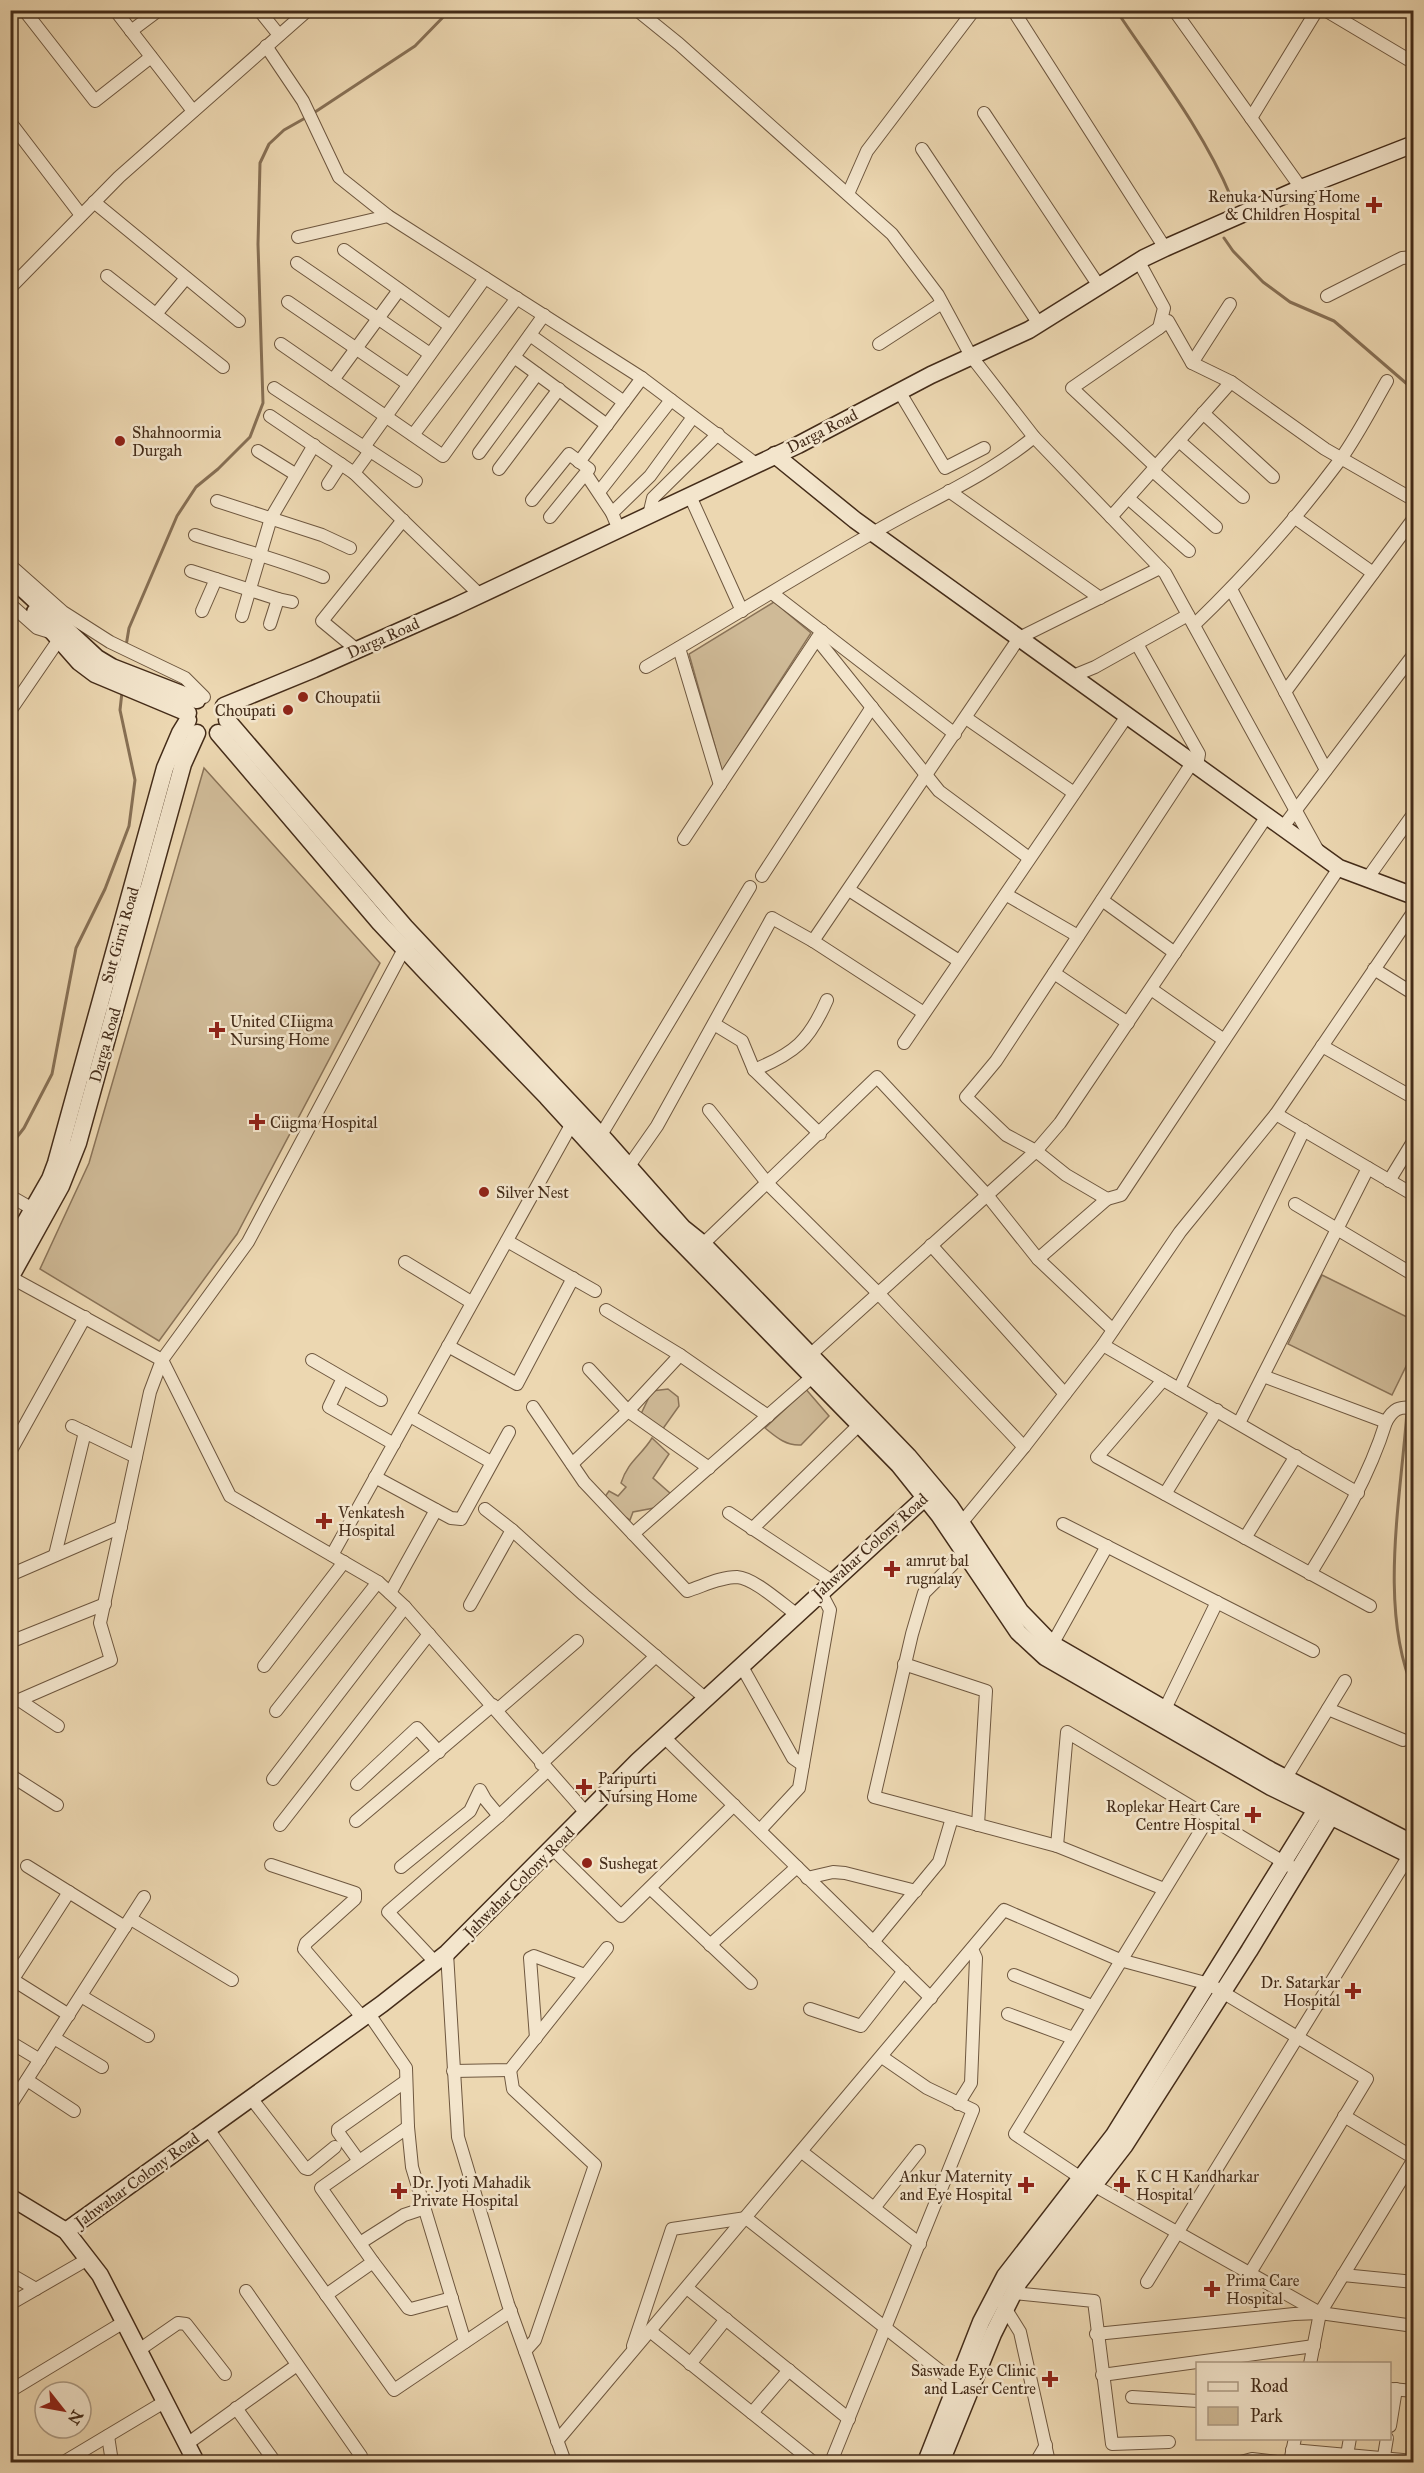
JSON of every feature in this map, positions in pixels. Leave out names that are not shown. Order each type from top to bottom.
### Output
[{"type":"street","points":[[24,10],[94,101],[151,57]]},
{"type":"street","points":[[115,10],[193,111]]},
{"type":"street","points":[[131,31],[159,10]]},
{"type":"street","points":[[259,10],[279,35]]},
{"type":"street","points":[[10,288],[119,177],[308,10]]},
{"type":"street","points":[[637,10],[679,44],[892,234],[942,303],[971,356],[1034,436],[1160,568],[1191,620],[1319,854]]},
{"type":"street","points":[[848,194],[867,151],[974,10]]},
{"type":"street","points":[[1013,10],[1165,248]]},
{"type":"street","points":[[1174,10],[1301,188]]},
{"type":"street","points":[[1251,118],[1317,10]]},
{"type":"street","points":[[1325,10],[1413,63]]},
{"type":"street","points":[[266,46],[303,101],[339,177],[388,216],[642,378],[756,464]]},
{"type":"street","points":[[984,113],[1099,286]]},
{"type":"street","points":[[10,122],[81,215]]},
{"type":"street","name":"Darga Road","points":[[223,720],[357,650],[480,595],[798,445],[899,391],[1039,324],[1138,262],[1165,248],[1301,188],[1413,144]]},
{"type":"street","points":[[922,149],[1039,324]]},
{"type":"street","points":[[94,202],[239,321]]},
{"type":"street","points":[[298,237],[388,216]]},
{"type":"street","points":[[344,250],[450,326]]},
{"type":"street","points":[[1327,296],[1402,258],[1413,257]]},
{"type":"street","points":[[1138,262],[1164,308],[1159,328]]},
{"type":"street","points":[[297,263],[430,354]]},
{"type":"street","points":[[107,276],[223,367]]},
{"type":"street","points":[[156,314],[186,278]]},
{"type":"street","points":[[354,473],[385,417],[485,278]]},
{"type":"street","points":[[333,380],[399,290]]},
{"type":"street","points":[[413,435],[517,298]]},
{"type":"street","points":[[288,302],[408,384]]},
{"type":"street","points":[[879,344],[942,303]]},
{"type":"street","points":[[1192,363],[1230,304]]},
{"type":"street","points":[[281,344],[443,456],[544,315]]},
{"type":"street","points":[[1216,527],[1072,388],[1168,321],[1192,363],[1231,382],[1341,458],[1413,500]]},
{"type":"street","points":[[530,335],[624,402]]},
{"type":"street","points":[[514,357],[607,425]]},
{"type":"street","points":[[479,453],[537,374]]},
{"type":"street","points":[[579,462],[642,378]]},
{"type":"street","points":[[1073,676],[1191,620],[1231,590],[1341,458],[1387,381]]},
{"type":"street","points":[[1111,517],[1231,382]]},
{"type":"street","points":[[274,388],[417,481]]},
{"type":"street","points":[[499,469],[558,389]]},
{"type":"street","points":[[899,391],[945,468],[984,448]]},
{"type":"street","points":[[599,492],[672,400]]},
{"type":"street","points":[[1203,413],[1273,477]]},
{"type":"street","points":[[270,416],[354,473],[480,595]]},
{"type":"street","points":[[612,513],[650,476],[693,417]]},
{"type":"street","points":[[649,515],[653,498],[718,434]]},
{"type":"street","points":[[646,667],[1013,453],[1034,436]]},
{"type":"street","points":[[1179,441],[1243,497]]},
{"type":"street","points":[[242,616],[271,518],[314,445]]},
{"type":"street","points":[[258,451],[295,474]]},
{"type":"street","points":[[532,500],[569,454],[589,469],[550,517]]},
{"type":"street","points":[[775,455],[873,533],[1339,868],[1413,896]]},
{"type":"street","points":[[328,484],[341,465]]},
{"type":"street","points":[[586,474],[612,513],[619,530]]},
{"type":"street","points":[[949,491],[1100,598]]},
{"type":"street","points":[[690,496],[742,610]]},
{"type":"street","points":[[1128,498],[1189,551]]},
{"type":"street","points":[[217,501],[322,535],[350,548]]},
{"type":"street","points":[[1294,517],[1373,573]]},
{"type":"street","points":[[1285,692],[1413,519]]},
{"type":"street","points":[[357,650],[322,621],[403,520]]},
{"type":"street","points":[[195,535],[260,556],[280,560],[323,577]]},
{"type":"street","points":[[10,565],[63,612],[110,642],[185,678],[195,713]]},
{"type":"street","points":[[813,941],[1019,638],[1160,568]]},
{"type":"street","points":[[190,571],[292,602]]},
{"type":"street","points":[[10,578],[97,658],[112,667],[175,691],[195,713],[211,736],[223,720]]},
{"type":"street","points":[[202,611],[216,579]]},
{"type":"street","points":[[10,590],[79,662],[95,674],[195,713],[219,700],[223,720],[410,944],[575,1118],[666,1227],[859,1425],[929,1492]]},
{"type":"street","points":[[1231,590],[1326,770]]},
{"type":"street","points":[[772,593],[819,635],[955,734]]},
{"type":"street","points":[[270,624],[278,599]]},
{"type":"street","points":[[10,604],[37,628],[51,631]]},
{"type":"street","points":[[10,711],[51,631]]},
{"type":"street","points":[[819,635],[872,707],[939,791],[1029,858]]},
{"type":"street","points":[[684,839],[819,635]]},
{"type":"street","points":[[1107,1199],[1066,1175],[1036,1151],[1006,1135],[966,1097],[996,1061],[1199,754],[1137,644]]},
{"type":"street","points":[[680,648],[720,785]]},
{"type":"street","points":[[1283,827],[1413,654]]},
{"type":"street","points":[[762,876],[872,707]]},
{"type":"street","name":"Darga Road","points":[[11,1277],[39,1212],[61,1186],[78,1143],[183,764],[195,713]]},
{"type":"street","points":[[904,1043],[1127,716]]},
{"type":"street","points":[[966,718],[1074,793]]},
{"type":"street","points":[[1367,879],[1413,813]]},
{"type":"street","points":[[810,1355],[1036,1151],[1060,1124],[1267,816]]},
{"type":"street","points":[[1038,1259],[1107,1199],[1121,1196],[1339,868]]},
{"type":"street","points":[[601,1135],[750,887]]},
{"type":"street","points":[[849,890],[959,961]]},
{"type":"street","points":[[1007,895],[1078,936]]},
{"type":"street","points":[[1102,900],[1175,953]]},
{"type":"street","points":[[957,1529],[1024,1448],[1103,1345],[1180,1233],[1276,1114],[1413,911]]},
{"type":"street","points":[[629,1166],[657,1126],[772,918],[813,941],[924,1013]]},
{"type":"street","points":[[15,1702],[111,1660],[100,1623],[150,1392],[162,1360],[249,1242],[410,944]]},
{"type":"street","points":[[1374,969],[1413,994]]},
{"type":"street","points":[[1054,974],[1128,1023]]},
{"type":"street","points":[[1151,989],[1224,1040]]},
{"type":"street","points":[[754,1070],[784,1058],[800,1045],[819,1019],[827,1000]]},
{"type":"street","points":[[714,1024],[742,1041],[754,1070],[820,1134]]},
{"type":"street","points":[[1322,1046],[1413,1098]]},
{"type":"street","points":[[703,1244],[877,1077],[987,1195],[1038,1259],[1113,1330]]},
{"type":"street","points":[[709,1110],[768,1184],[878,1293],[1024,1448]]},
{"type":"street","points":[[1276,1114],[1413,1195]]},
{"type":"street","points":[[575,1118],[601,1135],[683,1228],[703,1244],[908,1456],[929,1492],[969,1548],[1018,1632],[1282,1784],[1412,1851],[1147,2282]]},
{"type":"street","points":[[332,1555],[575,1118]]},
{"type":"street","points":[[1179,1389],[1304,1130]]},
{"type":"street","points":[[1389,1181],[1413,1140]]},
{"type":"street","points":[[1239,1423],[1368,1168]]},
{"type":"street","points":[[10,1196],[39,1212],[10,1249]]},
{"type":"street","points":[[1295,1204],[1413,1275]]},
{"type":"street","points":[[507,1241],[595,1291]]},
{"type":"street","points":[[931,1245],[1065,1394]]},
{"type":"street","points":[[405,1262],[471,1302]]},
{"type":"street","points":[[11,1277],[162,1360],[230,1496],[378,1582],[405,1607],[587,1814]]},
{"type":"street","points":[[448,1346],[517,1384],[573,1278]]},
{"type":"street","points":[[606,1311],[680,1355],[768,1416]]},
{"type":"street","points":[[10,1452],[84,1317]]},
{"type":"street","points":[[1103,1345],[1358,1493]]},
{"type":"street","points":[[572,1464],[628,1411],[680,1355]]},
{"type":"street","points":[[312,1360],[342,1380],[381,1400]]},
{"type":"street","points":[[589,1369],[628,1411],[709,1468]]},
{"type":"street","points":[[1263,1376],[1386,1422]]},
{"type":"street","points":[[633,1534],[812,1377]]},
{"type":"street","points":[[342,1380],[328,1407],[394,1444]]},
{"type":"street","points":[[1163,1380],[1097,1457],[1370,1606]]},
{"type":"street","points":[[533,1407],[584,1482],[687,1591],[724,1578],[739,1577],[755,1584],[796,1614]]},
{"type":"street","points":[[1310,1574],[1358,1493],[1391,1413],[1410,1408]]},
{"type":"street","points":[[1165,1494],[1217,1410]]},
{"type":"street","points":[[410,1416],[491,1462]]},
{"type":"street","points":[[752,1529],[859,1425]]},
{"type":"street","points":[[72,1426],[136,1457]]},
{"type":"street","points":[[56,1555],[85,1432]]},
{"type":"street","points":[[375,1477],[451,1518],[461,1519],[509,1432]]},
{"type":"street","points":[[1245,1538],[1296,1456]]},
{"type":"street","name":"Jahwahar Colony Road","points":[[66,2231],[366,2016],[441,1958],[664,1737],[929,1492]]},
{"type":"street","points":[[485,1509],[705,1698]]},
{"type":"street","points":[[390,1593],[436,1510]]},
{"type":"street","points":[[729,1513],[826,1586],[831,1610],[799,1788],[760,1830]]},
{"type":"street","points":[[1063,1524],[1313,1651]]},
{"type":"street","points":[[10,1575],[121,1527]]},
{"type":"street","points":[[470,1605],[512,1530]]},
{"type":"street","points":[[1048,1650],[1107,1546]]},
{"type":"street","points":[[969,1548],[924,1593],[904,1664],[874,1797],[1057,1846],[1164,1889]]},
{"type":"street","points":[[264,1666],[344,1562]]},
{"type":"street","points":[[276,1712],[378,1582]]},
{"type":"street","points":[[1162,1716],[1217,1602]]},
{"type":"street","points":[[10,1642],[105,1604]]},
{"type":"street","points":[[273,1779],[405,1607]]},
{"type":"street","points":[[280,1826],[429,1634]]},
{"type":"street","points":[[356,1821],[438,1752],[578,1641]]},
{"type":"street","points":[[565,2463],[511,2311],[458,2137],[441,1958],[388,1912],[499,1816],[544,1767],[656,1656]]},
{"type":"street","points":[[904,1664],[987,1691],[978,1825]]},
{"type":"street","points":[[741,1665],[793,1758],[802,1765]]},
{"type":"street","points":[[1282,1784],[1345,1681]]},
{"type":"street","points":[[15,1702],[58,1726]]},
{"type":"street","points":[[1328,1709],[1403,1740]]},
{"type":"street","points":[[357,1784],[417,1728],[438,1752]]},
{"type":"street","points":[[1057,1846],[1067,1732],[1291,1866]]},
{"type":"street","points":[[664,1737],[931,1998]]},
{"type":"street","points":[[10,1775],[57,1805]]},
{"type":"street","points":[[401,1867],[470,1811],[480,1790],[499,1816]]},
{"type":"street","points":[[552,1848],[621,1916],[734,1805]]},
{"type":"street","points":[[926,2463],[1005,2299],[1019,2283],[1088,2182],[1125,2145],[1216,1988],[1327,1807]]},
{"type":"street","points":[[1209,1817],[1015,2134],[1088,2182],[1320,2313]]},
{"type":"street","points":[[873,1942],[939,1862],[952,1818]]},
{"type":"street","points":[[271,1865],[355,1893],[355,1899],[306,1943],[304,1949],[366,2016],[406,2068],[412,2167],[465,2342]]},
{"type":"street","points":[[27,1866],[69,1892],[232,1980]]},
{"type":"street","points":[[710,1945],[798,1867]]},
{"type":"street","points":[[807,1878],[833,1872],[845,1873],[915,1891]]},
{"type":"street","points":[[650,1888],[752,1983]]},
{"type":"street","points":[[69,1892],[12,1979],[69,2014]]},
{"type":"street","points":[[10,2106],[144,1897]]},
{"type":"street","points":[[557,2441],[1004,1910],[1120,1960],[1216,1988],[1367,2079],[1250,2273]]},
{"type":"street","points":[[525,2351],[535,2340],[595,2165],[513,2089],[510,2070],[607,1948]]},
{"type":"street","points":[[958,2104],[971,2083],[976,1958],[972,1949]]},
{"type":"street","points":[[536,2038],[530,1958],[534,1956],[585,1975]]},
{"type":"street","points":[[810,2009],[861,2026],[904,1971]]},
{"type":"street","points":[[1014,1975],[1092,2006]]},
{"type":"street","points":[[81,1996],[148,2036]]},
{"type":"street","points":[[1008,2014],[1073,2038]]},
{"type":"street","points":[[54,2038],[102,2067]]},
{"type":"street","points":[[10,2042],[40,2060]]},
{"type":"street","points":[[831,2463],[973,2110],[927,2088],[882,2057]]},
{"type":"street","points":[[453,2071],[510,2070]]},
{"type":"street","points":[[27,2080],[74,2111]]},
{"type":"street","points":[[359,2161],[338,2129],[406,2081]]},
{"type":"street","points":[[251,2098],[305,2168],[308,2169],[335,2147]]},
{"type":"street","points":[[1310,2362],[1320,2313],[1413,2158],[1344,2116]]},
{"type":"street","points":[[408,2127],[321,2188],[408,2308],[452,2298]]},
{"type":"street","points":[[208,2129],[394,2390],[511,2311]]},
{"type":"street","points":[[874,2208],[919,2151]]},
{"type":"street","points":[[802,2152],[920,2244]]},
{"type":"street","points":[[10,2198],[66,2231],[100,2275],[196,2463]]},
{"type":"street","points":[[360,2243],[404,2215],[425,2208]]},
{"type":"street","points":[[630,2354],[672,2229],[746,2218],[963,2389]]},
{"type":"street","points":[[10,2304],[88,2259]]},
{"type":"street","points":[[326,2295],[373,2262]]},
{"type":"street","points":[[10,2274],[36,2289]]},
{"type":"street","points":[[1343,2275],[1413,2282]]},
{"type":"street","points":[[687,2288],[849,2419]]},
{"type":"street","points":[[246,2291],[361,2456]]},
{"type":"street","points":[[1005,2299],[1094,2301],[1096,2334],[1112,2444],[1169,2442]]},
{"type":"street","points":[[1005,2299],[1020,2332],[1050,2463]]},
{"type":"street","points":[[1096,2334],[1320,2313],[1413,2326]]},
{"type":"street","points":[[690,2364],[726,2319]]},
{"type":"street","points":[[10,2391],[124,2322]]},
{"type":"street","points":[[139,2350],[182,2322],[186,2324],[225,2374]]},
{"type":"street","points":[[650,2331],[813,2463]]},
{"type":"street","points":[[1197,2362],[1314,2346]]},
{"type":"street","points":[[1102,2375],[1196,2362]]},
{"type":"street","points":[[187,2444],[297,2365]]},
{"type":"street","points":[[752,2413],[789,2370]]},
{"type":"street","points":[[940,2463],[963,2389]]},
{"type":"street","points":[[1391,2408],[1393,2389],[1413,2391]]},
{"type":"street","points":[[1132,2397],[1196,2401]]},
{"type":"street","points":[[64,2463],[165,2401]]},
{"type":"street","points":[[236,2409],[275,2463]]},
{"type":"street","points":[[108,2436],[112,2463]]},
{"type":"street","points":[[1347,2455],[1350,2440]]},
{"type":"street","points":[[1383,2460],[1387,2440]]},
{"type":"street","points":[[1290,2463],[1293,2444],[1330,2458],[1347,2455],[1413,2461]]},
{"type":"street","points":[[1036,2463],[1046,2445]]},
{"type":"street","points":[[1241,2463],[1252,2459],[1277,2463]]},
{"type":"green space","points":[[774,602],[811,633],[722,771],[689,654]]},
{"type":"green space","points":[[204,768],[380,963],[237,1234],[159,1341],[40,1269],[89,1163]]},
{"type":"green space","points":[[1322,1275],[1413,1320],[1413,1352],[1392,1395],[1288,1344]]},
{"type":"green space","points":[[804,1387],[829,1416],[801,1445],[791,1444],[765,1428],[800,1395]]},
{"type":"green space","points":[[668,1389],[678,1397],[679,1406],[662,1430],[640,1416],[652,1391]]},
{"type":"green space","points":[[652,1438],[669,1454],[653,1478],[671,1494],[654,1508],[633,1512],[630,1520],[612,1508],[604,1498],[609,1491],[618,1496],[626,1487],[621,1483],[624,1475]]},
{"type":"waterway","points":[[312,114],[415,46],[450,10]]},
{"type":"waterway","points":[[1116,10],[1193,124],[1231,197]]},
{"type":"waterway","points":[[126,646],[129,628],[177,516],[196,487],[250,437],[263,403],[258,244],[260,163],[269,144],[284,130],[307,117]]},
{"type":"waterway","points":[[1224,238],[1233,251],[1263,282],[1290,302],[1334,321],[1414,390]]},
{"type":"waterway","points":[[10,1146],[24,1128],[52,1074],[76,948],[105,889],[129,826],[135,780],[120,710],[122,692]]},
{"type":"waterway","points":[[1407,1405],[1410,1381],[1414,1375]]},
{"type":"waterway","points":[[1407,1411],[1397,1516],[1394,1590],[1403,1660],[1414,1691]]},
{"type":"place","name":"Renuka Nursing Home & Children Hospital","points":[[1374,205]]},
{"type":"place","name":"Shahnoormia Durgah","points":[[120,441]]},
{"type":"place","name":"Choupatii","points":[[303,697]]},
{"type":"place","name":"Choupati","points":[[288,710]]},
{"type":"place","name":"United CIiigma Nursing Home","points":[[217,1030]]},
{"type":"place","name":"Ciigma Hospital","points":[[257,1122]]},
{"type":"place","name":"Silver Nest","points":[[484,1192]]},
{"type":"place","name":"Venkatesh Hospital","points":[[324,1521]]},
{"type":"place","name":"amrut bal rugnalay","points":[[892,1569]]},
{"type":"place","name":"Paripurti Nursing Home","points":[[584,1787]]},
{"type":"place","name":"Roplekar Heart Care Centre Hospital","points":[[1253,1815]]},
{"type":"place","name":"Sushegat","points":[[587,1863]]},
{"type":"place","name":"Dr. Satarkar Hospital","points":[[1353,1991]]},
{"type":"place","name":"Ankur Maternity and Eye Hospital","points":[[1026,2185]]},
{"type":"place","name":"K C H Kandharkar Hospital","points":[[1122,2185]]},
{"type":"place","name":"Dr. Jyoti Mahadik Private Hospital","points":[[399,2191]]},
{"type":"place","name":"Prima Care Hospital","points":[[1212,2289]]},
{"type":"place","name":"Saswade Eye Clinic and Laser Centre","points":[[1050,2379]]}]
